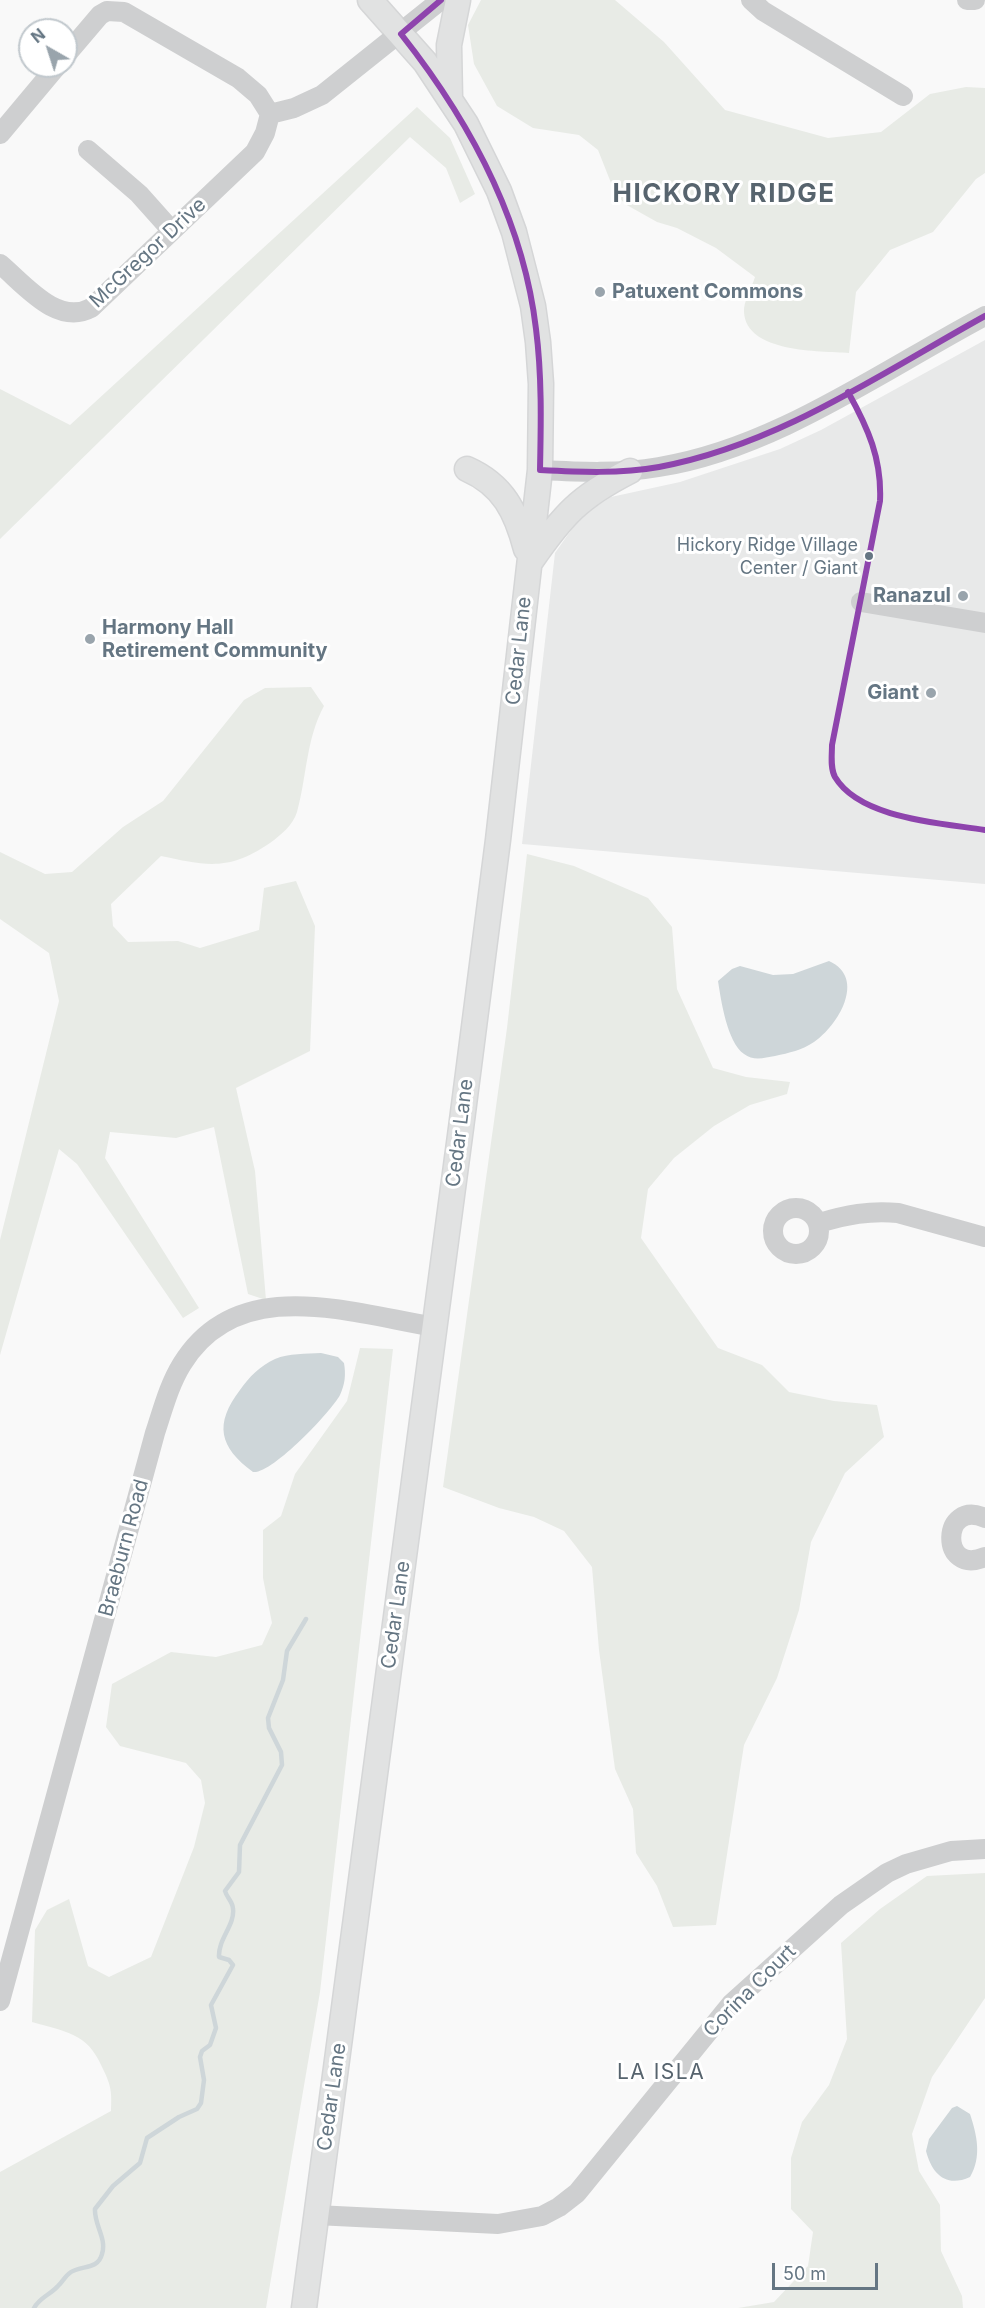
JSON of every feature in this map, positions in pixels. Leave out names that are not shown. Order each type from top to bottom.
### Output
[{"type":"main road","name":"Cedar Lane","points":[[304,2308],[498,840],[540,470],[541,384],[533,306],[523,262],[499,191],[466,124],[425,62],[369,0]]},
{"type":"main road","points":[[450,99],[450,38],[458,0]]},
{"type":"main road","points":[[467,469],[496,486],[511,505],[519,520],[529,563]]},
{"type":"main road","points":[[529,563],[567,512],[587,494],[630,471]]},
{"type":"street","points":[[78,41],[100,15],[108,11],[124,12],[238,78],[258,95],[270,114],[294,108],[322,95],[441,0]]},
{"type":"street","points":[[751,0],[763,11],[903,96]]},
{"type":"street","points":[[967,0],[975,0]]},
{"type":"street","points":[[0,134],[47,78]]},
{"type":"street","name":"McGregor Drive","points":[[0,264],[59,312],[76,314],[91,308],[255,152],[265,133],[270,114]]},
{"type":"street","points":[[88,150],[139,194],[172,231]]},
{"type":"street","points":[[540,470],[599,473],[630,471],[695,458],[783,426],[985,316]]},
{"type":"street","points":[[861,602],[985,623]]},
{"type":"street","points":[[819,1223],[856,1213],[898,1213],[985,1237]]},
{"type":"street","name":"Braeburn Road","points":[[0,2001],[155,1432],[170,1389],[183,1363],[193,1349],[223,1323],[246,1311],[262,1307],[308,1306],[435,1327]]},
{"type":"street","points":[[985,1518],[976,1515],[961,1518],[952,1528],[950,1536],[951,1546],[961,1557],[970,1560],[985,1557]]},
{"type":"street","name":"Corina Court","points":[[316,2215],[498,2224],[528,2221],[560,2207],[593,2176],[731,2004],[841,1905],[887,1873],[906,1864],[951,1851],[985,1849]]},
{"type":"shaded area","points":[[481,0],[615,0],[664,42],[725,110],[828,138],[881,132],[930,94],[966,87],[985,88],[985,173],[976,179],[933,232],[890,250],[856,292],[849,353],[804,350],[770,342],[757,335],[748,325],[744,312],[746,299],[755,277],[716,248],[677,228],[657,222],[625,204],[615,193],[598,150],[579,135],[533,128],[497,106],[474,64],[468,25]]},
{"type":"shaded area","points":[[417,107],[450,138],[475,194],[460,203],[446,168],[410,137],[0,539],[0,389],[70,425]]},
{"type":"shaded area","points":[[985,340],[985,884],[522,844],[555,553],[581,516],[611,497],[680,482],[780,449],[821,430]]},
{"type":"shaded area","points":[[311,687],[324,706],[310,745],[297,812],[286,829],[255,852],[230,862],[205,864],[161,856],[111,904],[113,926],[128,942],[178,941],[200,948],[259,930],[264,888],[296,881],[315,926],[310,1051],[236,1088],[255,1171],[266,1300],[248,1294],[214,1127],[176,1138],[110,1132],[105,1158],[199,1308],[183,1318],[77,1164],[59,1149],[0,1355],[0,1240],[59,1001],[49,953],[0,919],[0,852],[45,874],[72,872],[123,827],[163,801],[244,700],[265,688]]},
{"type":"shaded area","points":[[527,854],[574,866],[648,898],[672,927],[677,989],[713,1068],[746,1077],[790,1082],[787,1094],[750,1105],[714,1126],[674,1158],[648,1189],[641,1238],[718,1348],[762,1365],[789,1392],[834,1401],[877,1405],[884,1437],[845,1473],[811,1542],[799,1610],[777,1678],[744,1745],[716,1925],[673,1927],[657,1886],[636,1853],[633,1809],[615,1769],[599,1650],[592,1567],[564,1531],[534,1517],[499,1508],[443,1487],[507,1028]]},
{"type":"shaded area","points":[[829,961],[840,969],[846,979],[847,990],[845,1002],[839,1014],[823,1035],[805,1047],[785,1054],[767,1058],[751,1058],[744,1054],[729,1031],[718,981],[732,969],[740,966],[773,975],[793,974]]},
{"type":"shaded area","points":[[360,1348],[393,1349],[320,1992],[266,2308],[0,2308],[0,2172],[111,2111],[109,2084],[96,2055],[89,2047],[82,2040],[65,2031],[32,2022],[35,1930],[47,1910],[69,1899],[88,1966],[109,1977],[151,1957],[194,1847],[205,1803],[201,1780],[186,1763],[120,1746],[106,1727],[112,1684],[171,1652],[216,1657],[262,1645],[272,1623],[263,1578],[263,1530],[281,1516],[295,1474],[347,1401]]},
{"type":"shaded area","points":[[321,1353],[338,1357],[344,1363],[345,1379],[340,1395],[300,1441],[273,1464],[253,1472],[233,1453],[224,1434],[226,1414],[232,1402],[251,1376],[275,1359],[298,1354]]},
{"type":"shaded area","points":[[985,1873],[985,1998],[932,2077],[912,2134],[919,2171],[940,2205],[941,2251],[962,2296],[963,2308],[738,2308],[774,2302],[808,2266],[813,2232],[791,2209],[791,2158],[802,2122],[829,2085],[847,2039],[841,1943],[880,1909],[927,1876]]},
{"type":"shaded area","points":[[957,2106],[970,2114],[975,2130],[977,2154],[970,2177],[954,2181],[941,2177],[936,2172],[926,2151],[929,2139],[952,2108]]},
{"type":"waterway","points":[[34,2308],[71,2272],[97,2263],[102,2254],[103,2242],[96,2221],[95,2209],[113,2186],[140,2163],[147,2138],[179,2117],[197,2109],[201,2103],[204,2080],[200,2057],[202,2051],[210,2045],[216,2028],[211,2005],[233,1965],[229,1960],[219,1957],[219,1950],[233,1915],[232,1904],[225,1891],[239,1872],[240,1845],[282,1765],[281,1752],[269,1728],[268,1718],[283,1680],[287,1651],[306,1619]]},
{"type":"transit line","points":[[441,0],[401,34],[426,67],[470,136],[506,210],[519,248],[529,288],[538,347],[541,400],[540,470],[629,471],[703,457],[787,425],[985,316]]},
{"type":"transit line","points":[[848,392],[862,418],[872,444],[879,471],[880,501],[832,745],[833,773],[847,791],[863,802],[882,810],[903,817],[985,830]]},
{"type":"place","name":"Patuxent Commons","points":[[600,292]]},
{"type":"place","name":"Hickory Ridge Village Center / Giant","points":[[869,556]]},
{"type":"place","name":"Ranazul","points":[[963,596]]},
{"type":"place","name":"Harmony Hall Retirement Community","points":[[90,639]]},
{"type":"place","name":"Giant","points":[[931,693]]},
{"type":"district","name":"HICKORY RIDGE","points":[[724,194]]},
{"type":"district","name":"LA ISLA","points":[[661,2073]]}]
